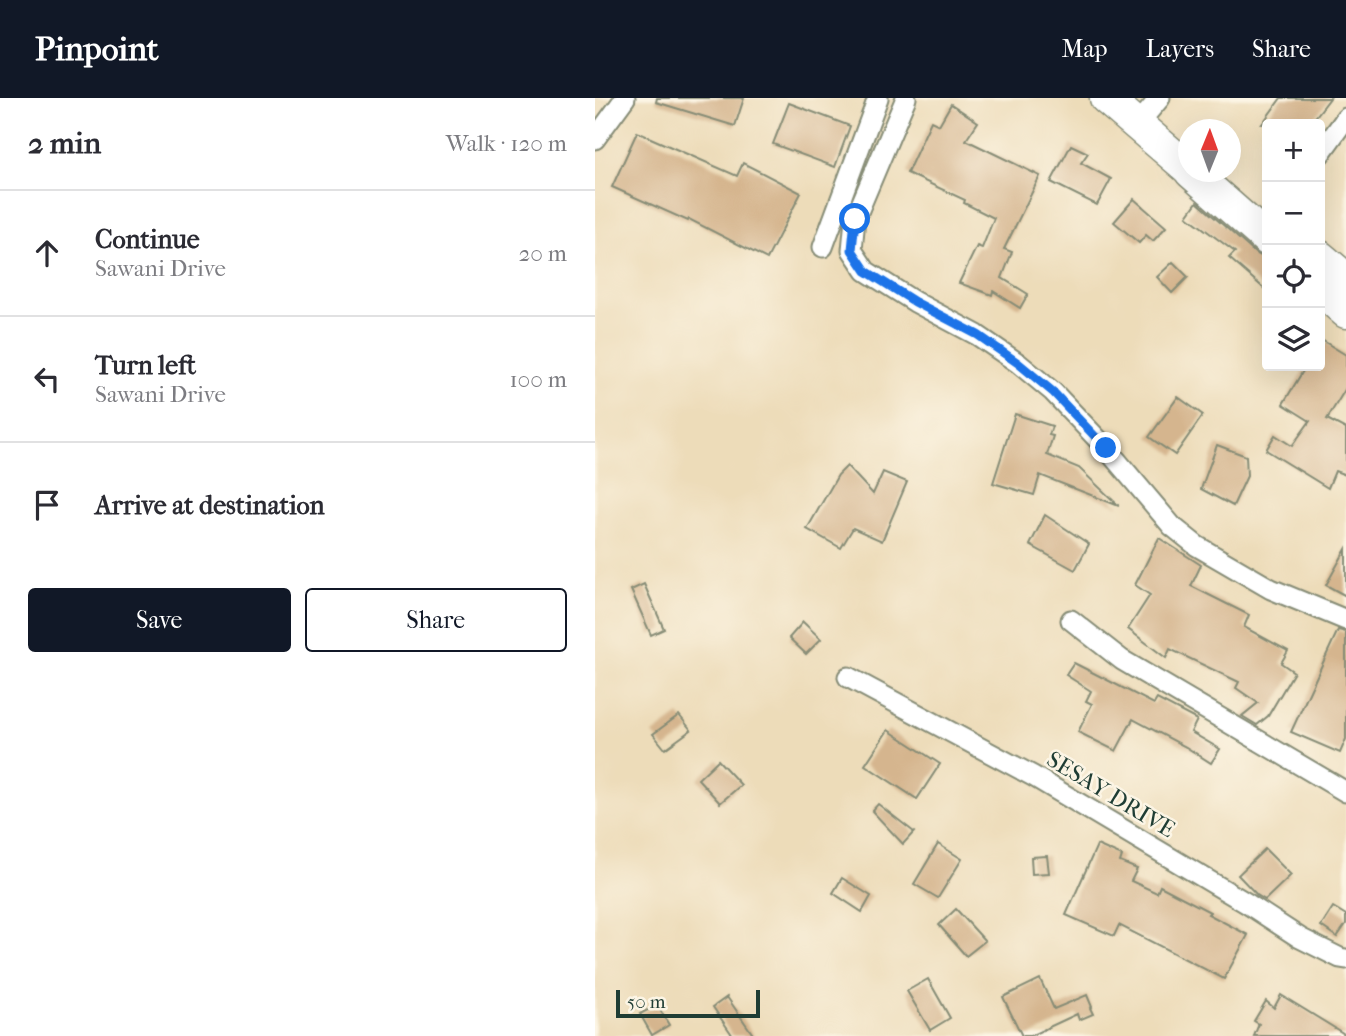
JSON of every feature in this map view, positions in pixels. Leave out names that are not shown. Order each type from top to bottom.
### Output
[{"type":"main road","points":[[1106,98],[1147,107],[1178,134]]},
{"type":"main road","points":[[1147,107],[1170,151],[1178,159]]},
{"type":"main road","points":[[1203,182],[1262,235]]},
{"type":"main road","points":[[1234,182],[1262,207]]},
{"type":"main road","points":[[1325,261],[1346,279]]},
{"type":"main road","points":[[1325,293],[1346,312]]},
{"type":"street","points":[[595,139],[625,98]]},
{"type":"street","points":[[823,247],[878,98]]},
{"type":"street","points":[[907,98],[855,219],[852,250],[866,271],[915,302],[978,335],[1053,392],[1106,448],[1172,526],[1197,546],[1271,589],[1346,620]]},
{"type":"street","points":[[1325,147],[1346,118]]},
{"type":"street","points":[[1071,620],[1122,660],[1346,792]]},
{"type":"street","name":"SESAY DRIVE","points":[[848,677],[1033,776],[1300,938],[1346,959]]},
{"type":"building","points":[[657,98],[744,98],[735,126],[656,102]]},
{"type":"building","points":[[1281,98],[1330,98],[1314,119],[1266,119]]},
{"type":"building","points":[[789,103],[850,126],[835,167],[773,144]]},
{"type":"building","points":[[951,104],[978,122],[966,140],[1040,176],[1004,249],[1012,252],[1002,278],[1028,294],[1020,308],[993,291],[992,295],[959,283],[977,246],[982,248],[994,218],[964,203],[965,200],[907,173],[931,121],[939,125]]},
{"type":"building","points":[[637,132],[737,176],[743,163],[801,193],[767,259],[689,219],[688,221],[612,187]]},
{"type":"building","points":[[1071,145],[1088,153],[1081,163],[1111,179],[1097,205],[1051,182]]},
{"type":"building","points":[[1134,199],[1166,227],[1153,241],[1146,235],[1139,243],[1114,222]]},
{"type":"building","points":[[1197,202],[1262,256],[1262,287],[1229,258],[1235,252],[1187,216]]},
{"type":"building","points":[[1173,262],[1188,277],[1172,293],[1157,277]]},
{"type":"building","points":[[1325,342],[1346,355],[1346,388],[1327,419],[1346,429],[1346,475],[1335,471],[1328,488],[1266,450],[1275,435],[1292,446],[1310,421],[1283,404],[1303,371],[1325,371]]},
{"type":"building","points":[[1178,397],[1203,415],[1175,455],[1149,437]]},
{"type":"building","points":[[1015,414],[1052,426],[1049,435],[1053,436],[1047,455],[1079,468],[1119,506],[1040,475],[1034,495],[993,483]]},
{"type":"building","points":[[1217,445],[1246,456],[1247,476],[1233,506],[1201,489]]},
{"type":"building","points":[[847,466],[873,494],[883,472],[907,482],[882,541],[853,528],[841,548],[807,529],[838,475]]},
{"type":"building","points":[[1045,515],[1089,544],[1075,570],[1030,545]]},
{"type":"building","points":[[1159,538],[1201,565],[1191,586],[1249,615],[1244,627],[1288,651],[1281,663],[1294,672],[1268,716],[1257,725],[1242,716],[1258,703],[1236,688],[1239,682],[1170,649],[1166,658],[1128,629],[1150,595],[1135,585]]},
{"type":"building","points":[[1346,549],[1346,596],[1326,585]]},
{"type":"building","points":[[644,584],[664,629],[651,635],[631,590]]},
{"type":"building","points":[[803,622],[821,639],[806,654],[789,638]]},
{"type":"building","points":[[1338,630],[1346,632],[1346,739],[1340,753],[1291,732]]},
{"type":"building","points":[[1074,663],[1154,704],[1157,699],[1197,720],[1191,732],[1220,749],[1211,763],[1133,719],[1116,751],[1078,732],[1092,704],[1086,701],[1091,691],[1066,675]]},
{"type":"building","points":[[679,715],[691,730],[665,749],[653,734]]},
{"type":"building","points":[[888,730],[940,764],[917,799],[865,765]]},
{"type":"building","points":[[718,760],[741,785],[720,803],[698,779]]},
{"type":"building","points":[[878,804],[914,832],[903,844],[872,811]]},
{"type":"building","points":[[938,844],[962,859],[938,898],[914,884]]},
{"type":"building","points":[[1097,845],[1122,856],[1120,862],[1137,869],[1131,881],[1157,893],[1160,886],[1248,935],[1224,979],[1119,925],[1114,936],[1066,915]]},
{"type":"building","points":[[1265,849],[1291,875],[1265,900],[1238,875]]},
{"type":"building","points":[[1047,856],[1049,873],[1032,874],[1031,857]]},
{"type":"building","points":[[842,878],[871,896],[862,912],[833,893]]},
{"type":"building","points":[[1333,907],[1346,915],[1346,924],[1337,937],[1321,926]]},
{"type":"building","points":[[956,909],[985,941],[966,956],[939,925]]},
{"type":"building","points":[[928,979],[950,1018],[930,1030],[907,991]]},
{"type":"building","points":[[1040,979],[1054,1009],[1087,995],[1093,1014],[1079,1020],[1077,1014],[1030,1036],[1022,1036],[1003,997]]},
{"type":"building","points":[[1281,995],[1346,1036],[1254,1036],[1259,1024],[1254,1021],[1266,1001],[1274,1008]]},
{"type":"building","points":[[727,997],[754,1036],[733,1036],[713,1007]]},
{"type":"building","points":[[657,1005],[669,1025],[652,1035],[640,1014]]},
{"type":"route","points":[[855,219],[852,250],[866,271],[915,302],[978,335],[1018,363],[1053,392],[1106,448]]}]
